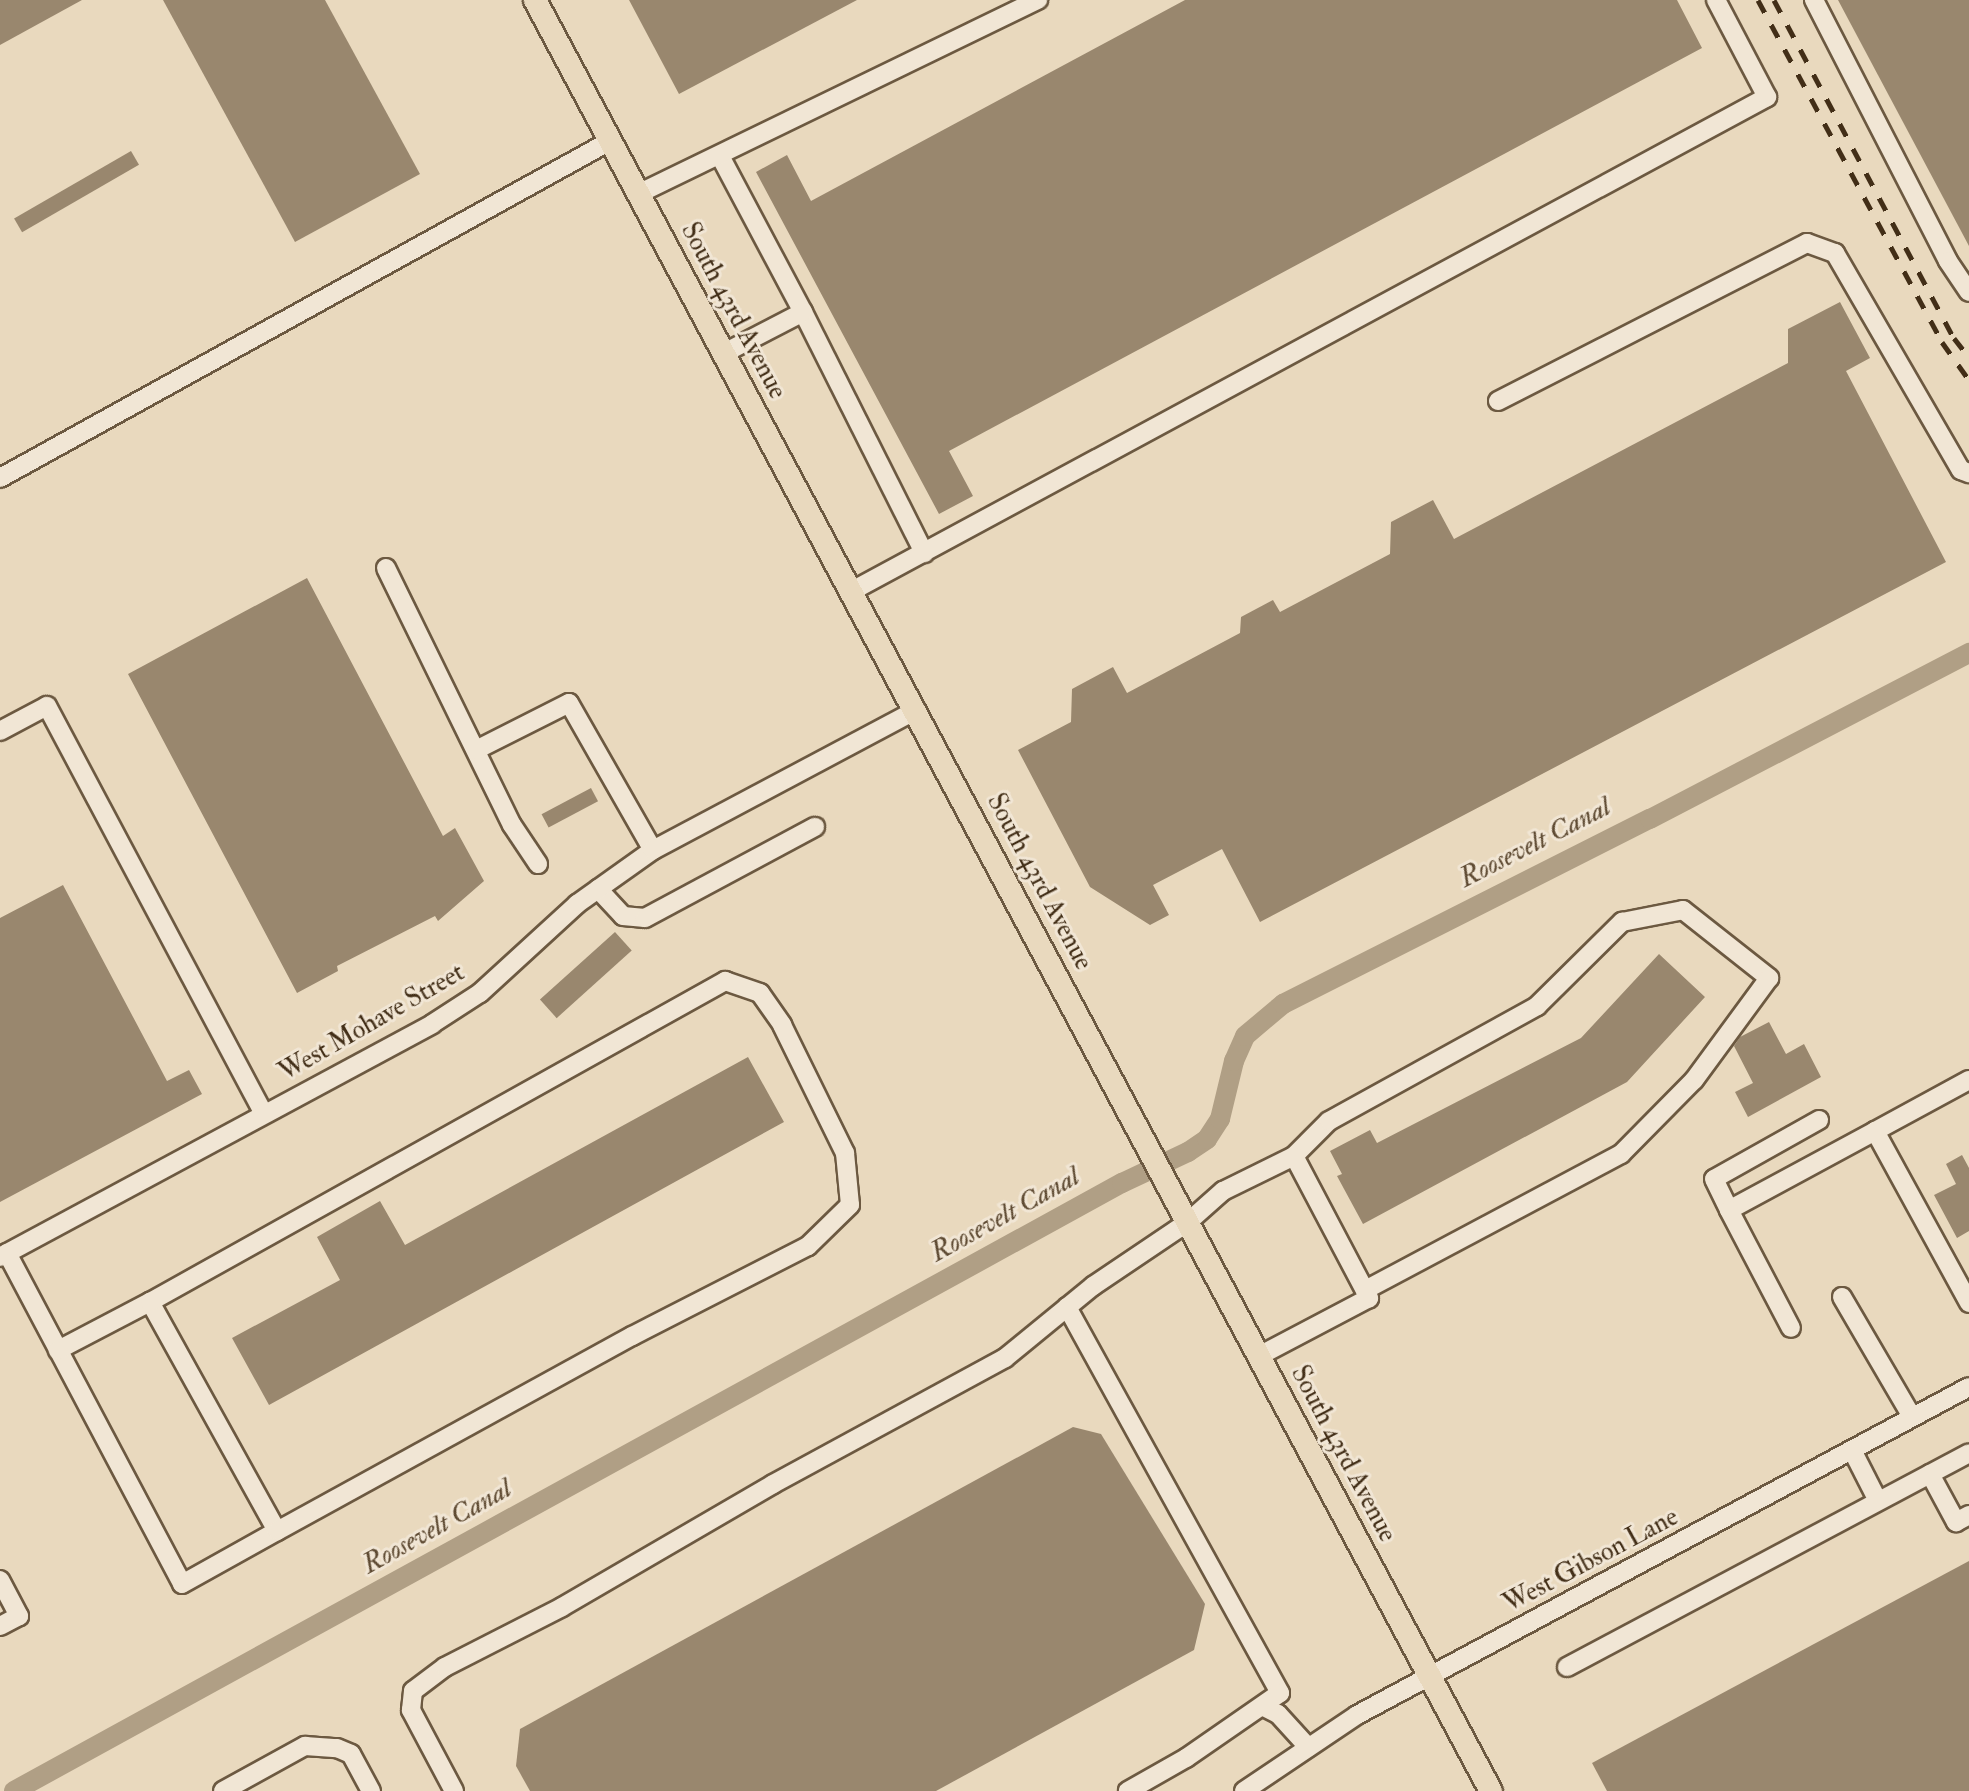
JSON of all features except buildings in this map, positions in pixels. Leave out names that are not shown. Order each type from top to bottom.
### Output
[{"type":"main road","name":"South 43rd Avenue","points":[[535,0],[1491,1791]]},
{"type":"street","points":[[638,194],[1038,0]]},
{"type":"street","points":[[852,591],[1767,97],[1716,0]]},
{"type":"street","points":[[1814,0],[1948,261],[1969,292]]},
{"type":"street","points":[[0,478],[610,141]]},
{"type":"street","points":[[720,156],[803,312],[924,553]]},
{"type":"street","points":[[1498,401],[1807,243],[1835,253],[1961,470],[1969,473]]},
{"type":"street","points":[[724,353],[803,312]]},
{"type":"street","points":[[386,568],[512,825],[538,864]]},
{"type":"street","points":[[476,750],[569,703],[653,850]]},
{"type":"street","points":[[0,731],[47,706],[264,1114]]},
{"type":"street","name":"West Mohave Street","points":[[4,1255],[432,1024],[480,993],[598,889],[653,850],[916,710]]},
{"type":"street","points":[[598,889],[623,916],[645,918],[815,827]]},
{"type":"street","points":[[454,1791],[411,1710],[413,1691],[445,1667],[562,1607],[773,1484],[1005,1358],[1067,1307],[1188,1222],[1223,1191],[1294,1156],[1329,1121],[1537,1006],[1622,922],[1683,910],[1769,978],[1694,1080],[1621,1154],[1365,1290]]},
{"type":"street","points":[[4,1255],[182,1584],[632,1336],[808,1246],[850,1205],[845,1153],[782,1025],[760,993],[725,981],[150,1302],[58,1350]]},
{"type":"street","points":[[1729,1210],[1969,1080]]},
{"type":"street","points":[[1791,1328],[1714,1179],[1819,1120]]},
{"type":"street","points":[[1875,1131],[1969,1303]]},
{"type":"street","points":[[1259,1356],[1369,1298],[1294,1156]]},
{"type":"street","points":[[1842,1297],[1912,1417]]},
{"type":"street","points":[[150,1302],[277,1531]]},
{"type":"street","points":[[1067,1307],[1280,1693],[1264,1707],[1128,1791]]},
{"type":"street","name":"West Gibson Lane","points":[[1244,1791],[1357,1715],[1969,1387]]},
{"type":"street","points":[[1852,1450],[1878,1501]]},
{"type":"street","points":[[1567,1667],[1969,1453]]},
{"type":"street","points":[[1930,1474],[1956,1522],[1969,1515]]},
{"type":"street","points":[[0,1580],[19,1616],[0,1626]]},
{"type":"street","points":[[1264,1707],[1278,1714],[1308,1747]]},
{"type":"street","points":[[223,1791],[305,1746],[337,1748],[351,1754],[371,1791]]},
{"type":"waterway","name":"Roosevelt Canal","points":[[14,1791],[1122,1183],[1188,1152],[1207,1139],[1220,1119],[1234,1061],[1245,1036],[1283,1004],[1650,819],[1969,653]]},
{"type":"railway","points":[[1758,0],[1942,342],[1969,380]]},
{"type":"railway","points":[[1774,0],[1954,338],[1969,357]]}]
